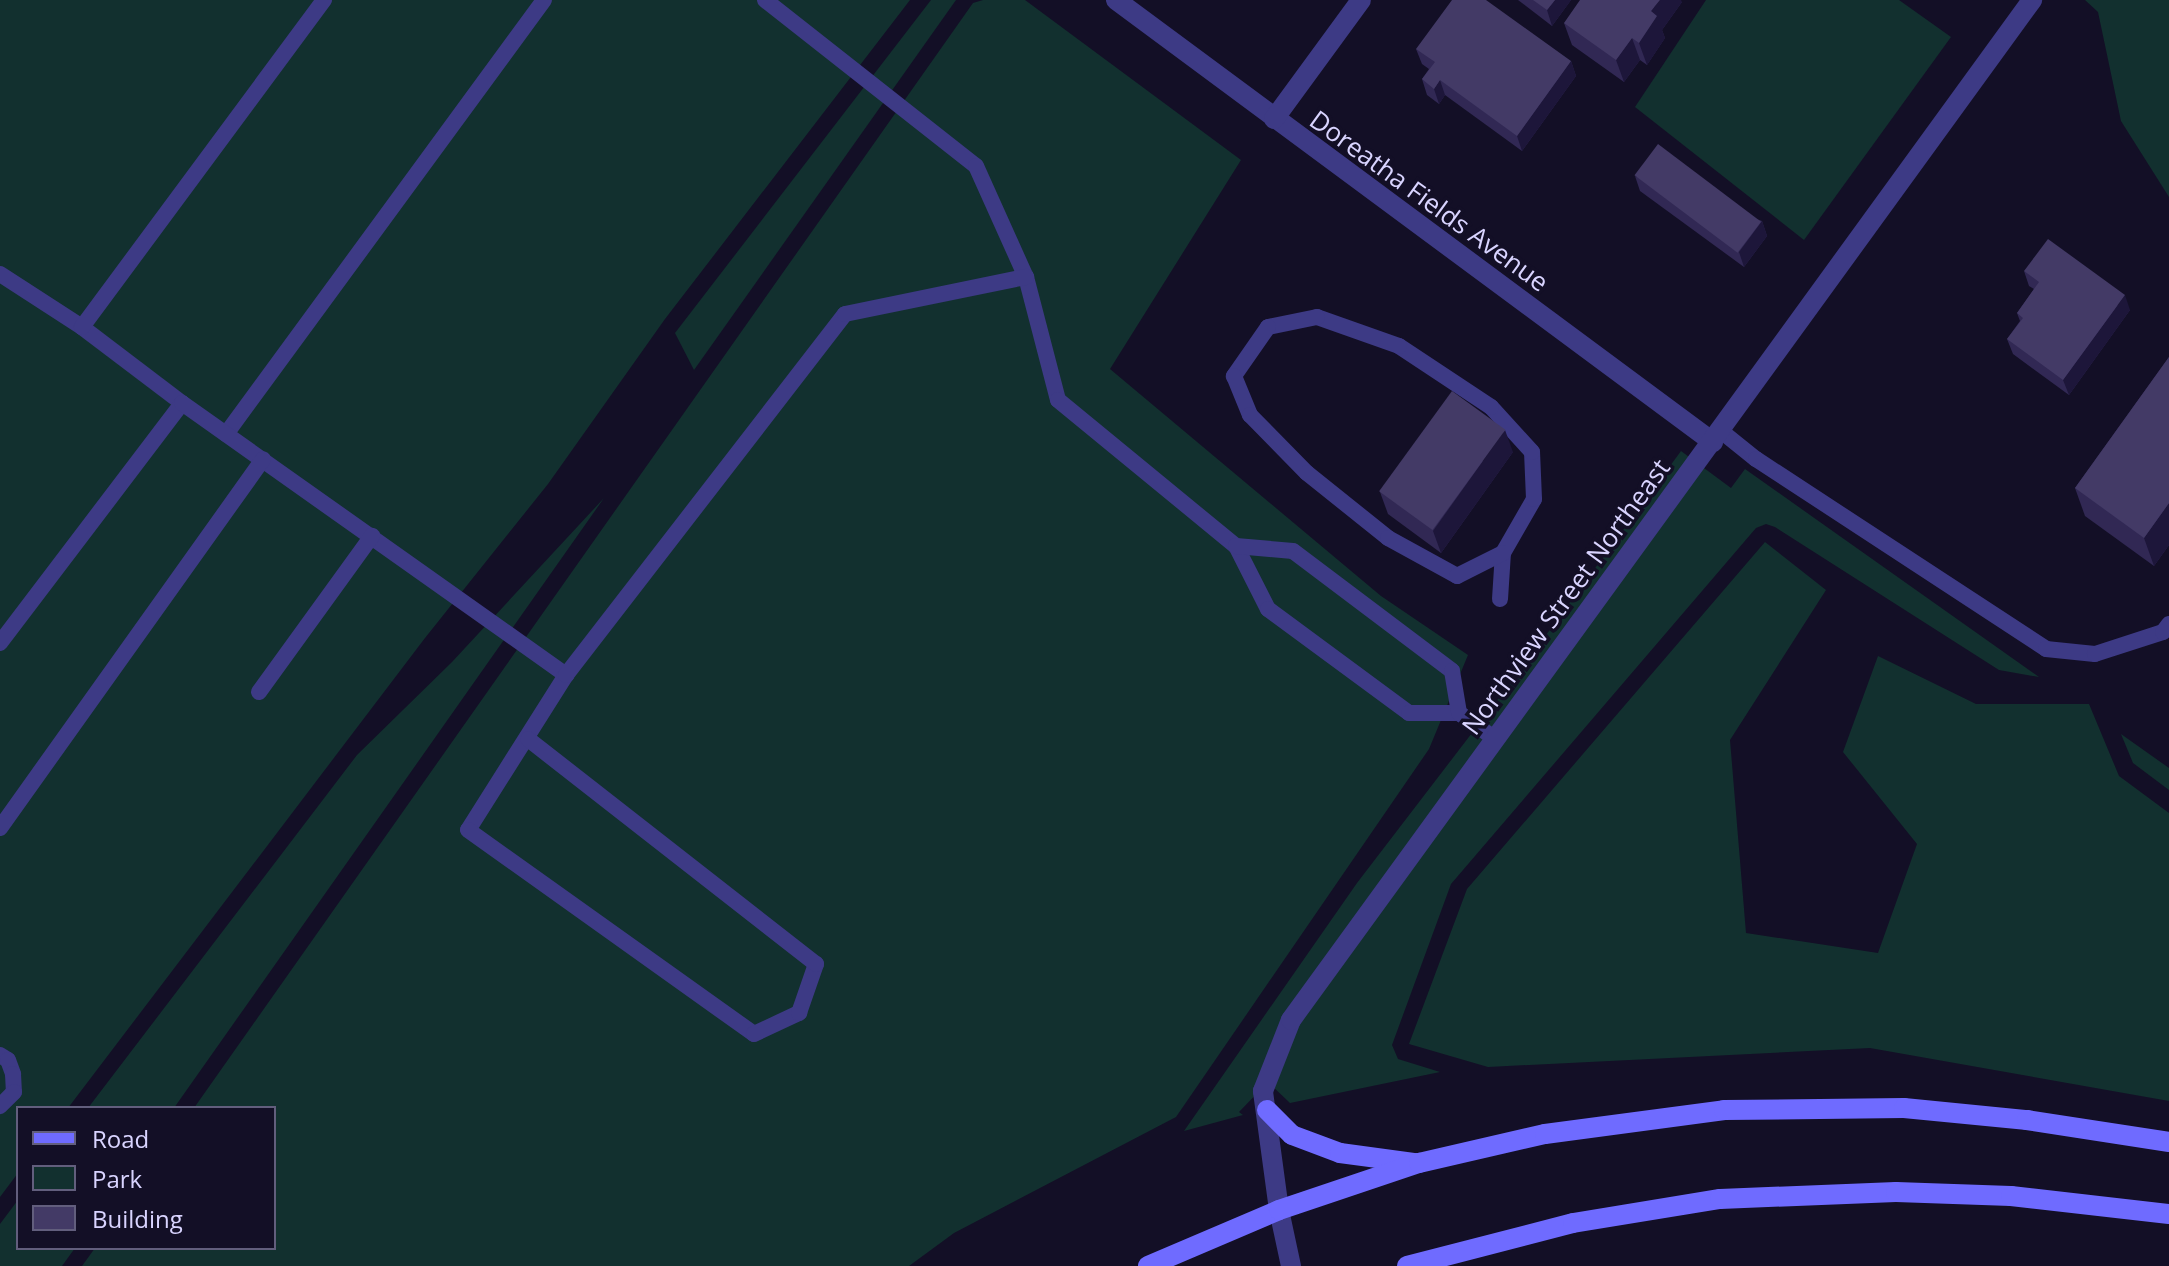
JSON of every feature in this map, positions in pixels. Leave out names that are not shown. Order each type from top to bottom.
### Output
[{"type":"main road","points":[[1148,1266],[1279,1210],[1419,1163],[1545,1134],[1724,1110],[1904,1108],[2027,1120],[2169,1142]]},
{"type":"main road","points":[[1267,1110],[1292,1135],[1340,1153],[1419,1163]]},
{"type":"main road","points":[[1407,1266],[1573,1223],[1720,1199],[1911,1192],[2011,1196],[2169,1214]]},
{"type":"street","name":"Doreatha Fields Avenue","points":[[1116,0],[1274,119],[1717,436]]},
{"type":"street","points":[[1274,119],[1361,0]]},
{"type":"street","name":"Northview Street Northeast","points":[[1291,1266],[1279,1210],[1263,1091],[1291,1020],[2032,0]]},
{"type":"lane","points":[[82,327],[324,0]]},
{"type":"lane","points":[[226,434],[544,0]]},
{"type":"lane","points":[[765,0],[976,166],[1026,277],[1058,400],[1236,546],[1268,609],[1409,713],[1459,713],[1494,738]]},
{"type":"lane","points":[[0,274],[82,327],[182,403],[566,675]]},
{"type":"lane","points":[[528,739],[816,964],[799,1013],[754,1034],[468,830],[566,675],[845,314],[1026,277]]},
{"type":"lane","points":[[1500,599],[1503,553],[1534,499],[1532,452],[1491,407],[1399,346],[1317,317],[1268,327],[1234,376],[1250,415],[1307,473],[1388,538],[1457,576],[1503,553]]},
{"type":"lane","points":[[0,643],[182,403]]},
{"type":"lane","points":[[1717,436],[2046,649],[2095,654],[2163,632],[2169,624]]},
{"type":"lane","points":[[0,828],[263,459]]},
{"type":"lane","points":[[259,692],[372,536]]},
{"type":"lane","points":[[1236,546],[1293,551],[1452,671],[1459,713]]},
{"type":"lane","points":[[0,1055],[8,1060],[14,1092],[0,1106]]},
{"type":"green space","points":[[0,0],[910,0],[665,319],[548,484],[425,638],[70,1106],[16,1106],[16,1176],[0,1197]]},
{"type":"green space","points":[[931,0],[956,0],[694,370],[675,333]]},
{"type":"green space","points":[[983,0],[1025,0],[1241,160],[1110,369],[1381,596],[1468,655],[1429,749],[1176,1117],[954,1233],[909,1266],[82,1266],[94,1250],[276,1250],[276,1106],[195,1106],[973,3]]},
{"type":"green space","points":[[1706,0],[1899,0],[1951,37],[1804,240],[1635,107]]},
{"type":"green space","points":[[2085,0],[2169,0],[2169,197],[2121,121],[2098,12]]},
{"type":"green space","points":[[1681,451],[1731,488],[1745,469],[2039,677],[1999,670],[1775,527],[1766,524],[1756,528],[1451,884],[1392,1045],[1398,1059],[1440,1072],[1290,1103],[1268,1082],[1239,1112],[1243,1115],[1184,1131],[1357,883],[1521,669]]},
{"type":"green space","points":[[604,498],[175,1106],[90,1106],[357,755],[452,662]]},
{"type":"green space","points":[[1765,542],[1826,590],[1730,740],[1746,933],[1878,953],[1917,844],[1843,752],[1878,656],[1976,704],[2089,704],[2119,776],[2169,813],[2169,1101],[1870,1048],[1488,1067],[1409,1044],[1467,889]]},
{"type":"green space","points":[[2121,734],[2169,768],[2169,790],[2133,763]]},
{"type":"green space","points":[[16,1203],[16,1250],[74,1250],[62,1266],[0,1266],[0,1224]]},
{"type":"building","points":[[1452,0],[1486,0],[1571,61],[1517,136],[1440,80],[1434,89],[1422,79],[1435,62],[1416,49]]},
{"type":"building","points":[[1533,0],[1555,0],[1547,10]]},
{"type":"building","points":[[1580,0],[1660,0],[1651,11],[1657,16],[1639,43],[1632,38],[1616,60],[1564,23]]},
{"type":"building","points":[[1658,144],[1761,222],[1738,253],[1635,175]]},
{"type":"building","points":[[2048,239],[2125,295],[2063,380],[2007,339],[2023,318],[2017,313],[2039,282],[2024,271]]},
{"type":"building","points":[[2169,357],[2169,503],[2144,538],[2075,488]]},
{"type":"building","points":[[1452,391],[1505,430],[1433,530],[1379,491]]}]
